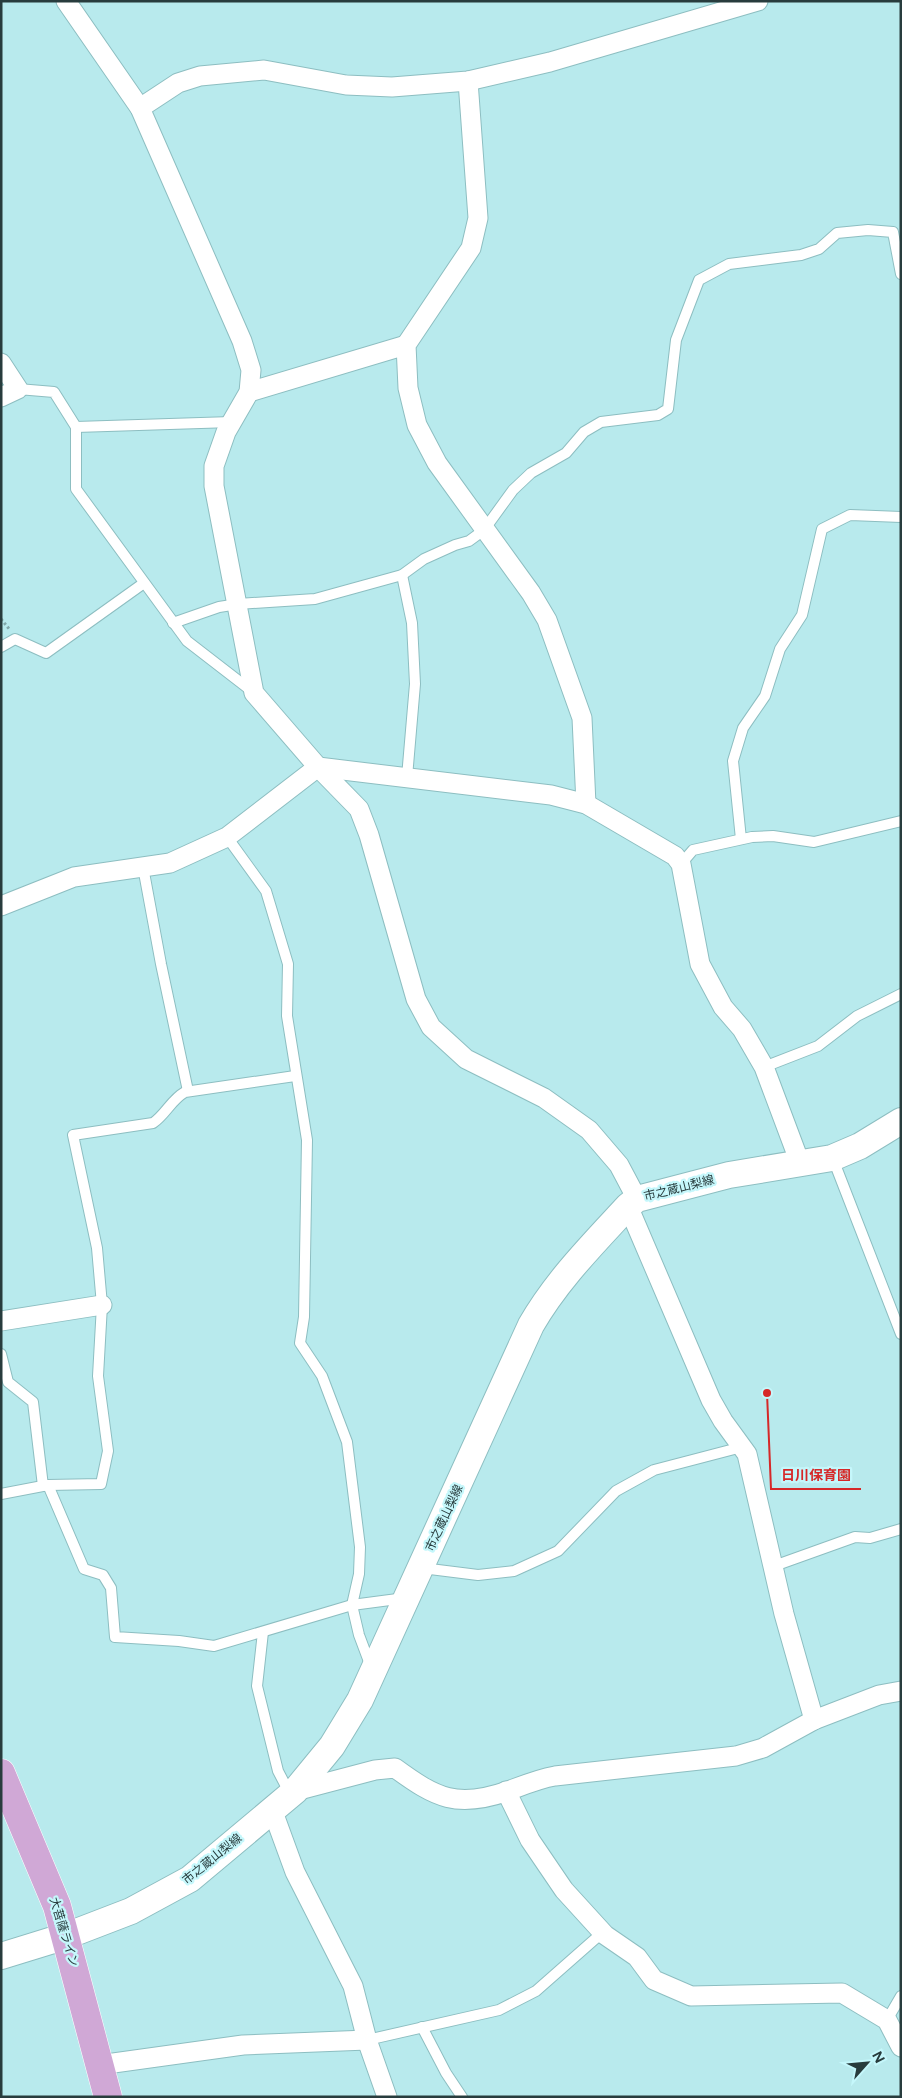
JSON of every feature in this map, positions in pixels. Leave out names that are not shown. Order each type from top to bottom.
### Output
[{"type":"highway","name":"大菩薩ライン","points":[[1,1773],[57,1906],[108,2097]]},
{"type":"main road","name":"市之蔵山梨線","points":[[1,1956],[66,1936],[130,1911],[190,1879],[286,1798],[332,1746],[374,1673],[513,1362],[541,1307],[570,1269],[633,1202],[729,1175],[832,1158],[860,1146],[901,1122]]},
{"type":"street","points":[[66,1],[140,108],[242,341],[251,370],[249,392],[232,422],[214,466],[214,486],[254,692],[318,766],[359,809],[369,835],[416,999],[431,1027],[466,1059],[544,1098],[589,1130],[618,1165],[711,1400],[723,1421],[748,1454],[784,1614],[814,1720]]},
{"type":"street","points":[[140,108],[178,83],[200,76],[264,70],[346,85],[392,87],[468,81],[550,62],[758,1]]},
{"type":"street","points":[[468,81],[478,218],[471,248],[406,345],[408,388],[417,425],[437,462],[531,593],[547,620],[582,718],[586,804]]},
{"type":"street","points":[[249,392],[406,345]]},
{"type":"street","points":[[1,363],[10,393]]},
{"type":"street","points":[[1,906],[74,876],[170,862],[227,836],[318,766],[551,795],[586,804],[675,856],[681,864],[700,964],[723,1007],[742,1029],[764,1067],[800,1163]]},
{"type":"street","points":[[1,1321],[102,1305]]},
{"type":"street","points":[[388,2097],[367,2040],[353,1986],[295,1872],[286,1798],[375,1770],[395,1768],[425,1789],[447,1798],[464,1801],[506,1791],[536,1779],[736,1756],[763,1748],[814,1720],[879,1694],[901,1690]]},
{"type":"street","points":[[506,1791],[530,1840],[564,1890],[603,1932],[637,1957],[654,1980],[691,1996],[842,1993],[887,2020],[901,2047]]},
{"type":"street","points":[[99,2065],[243,2045],[367,2040]]},
{"type":"lane","points":[[173,623],[219,607],[315,599],[402,574],[424,559],[455,545],[470,541],[484,530],[513,490],[531,473],[566,453],[584,432],[601,422],[658,415],[668,409],[676,340],[699,280],[729,264],[801,255],[818,249],[838,233],[868,230],[893,232],[901,274]]},
{"type":"lane","points":[[10,393],[54,392],[76,427],[76,489],[187,641],[254,692]]},
{"type":"lane","points":[[76,427],[232,422]]},
{"type":"lane","points":[[741,839],[733,761],[743,728],[765,696],[780,649],[802,615],[822,530],[850,515],[901,517]]},
{"type":"lane","points":[[402,574],[412,623],[415,684],[407,777]]},
{"type":"lane","points":[[1,647],[15,639],[46,653],[144,583]]},
{"type":"lane","points":[[681,864],[693,850],[741,839],[773,836],[814,842],[901,821]]},
{"type":"lane","points":[[227,836],[266,891],[288,964],[286,1016],[307,1140],[304,1317],[300,1343],[322,1376],[347,1442],[360,1547],[359,1574],[352,1605],[359,1635],[374,1673]]},
{"type":"lane","points":[[143,867],[188,1091]]},
{"type":"lane","points":[[764,1067],[818,1046],[858,1016],[901,994]]},
{"type":"lane","points":[[1,1494],[46,1486],[101,1484],[108,1450],[98,1376],[102,1305],[97,1248],[73,1135],[153,1123],[162,1117],[174,1098],[188,1091],[295,1076]]},
{"type":"lane","points":[[832,1158],[901,1334]]},
{"type":"lane","points":[[1,1354],[8,1382],[33,1402],[46,1486],[84,1569],[103,1575],[111,1588],[115,1637],[179,1641],[214,1646],[352,1605],[408,1598]]},
{"type":"lane","points":[[421,1568],[478,1575],[514,1571],[558,1550],[616,1491],[654,1470],[742,1447]]},
{"type":"lane","points":[[774,1566],[855,1537],[870,1538],[901,1529]]},
{"type":"lane","points":[[263,1632],[256,1686],[286,1798]]},
{"type":"lane","points":[[367,2040],[499,2010],[536,1992],[603,1932]]},
{"type":"lane","points":[[887,2020],[901,1996]]},
{"type":"lane","points":[[422,2027],[446,2073],[462,2097]]},
{"type":"place","name":"日川保育園","points":[[767,1393]]}]
